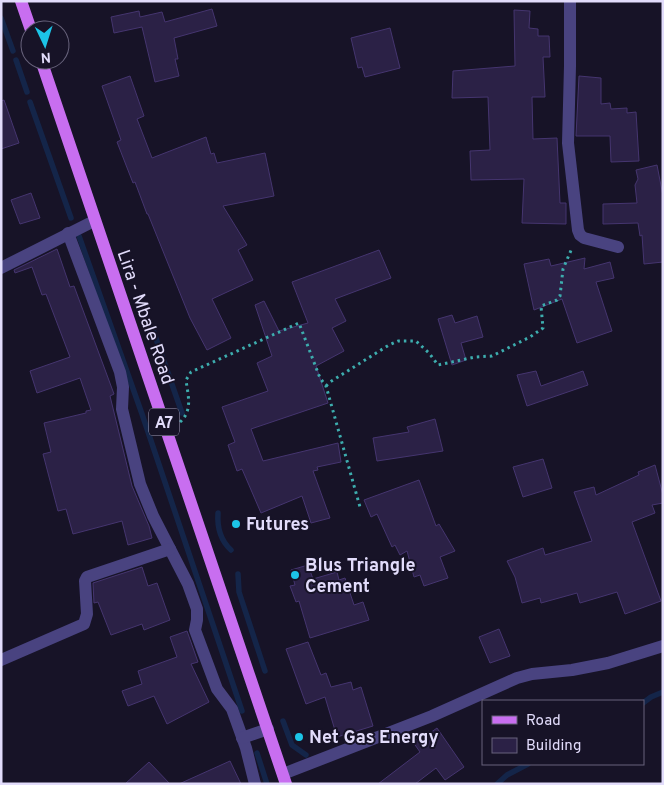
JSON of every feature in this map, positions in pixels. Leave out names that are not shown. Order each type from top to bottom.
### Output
[{"type":"main road","points":[[21,1],[28,20]]},
{"type":"main road","name":"Lira - Mbale Road","points":[[44,70],[285,779]]},
{"type":"street","points":[[570,1],[568,142],[573,194],[580,235],[584,238],[618,247]]},
{"type":"street","points":[[1,268],[94,221]]},
{"type":"street","points":[[68,233],[120,372],[123,387],[122,409],[140,484],[153,516],[188,584],[197,609],[198,620],[195,630],[202,652],[217,689],[232,709],[255,784]]},
{"type":"street","points":[[1,660],[84,624],[87,614],[85,581],[87,577],[170,549]]},
{"type":"street","points":[[285,779],[517,678],[532,674],[572,670],[608,663],[663,646]]},
{"type":"street","points":[[242,738],[268,729]]},
{"type":"path","points":[[326,386],[398,341],[416,341],[438,365],[475,357],[492,356],[530,337],[543,328],[541,306],[558,300],[560,296],[568,254],[580,235]]},
{"type":"path","points":[[167,432],[187,415],[190,404],[186,380],[191,372],[299,323],[320,378],[326,386],[360,507]]},
{"type":"building","points":[[212,9],[217,26],[174,38],[178,59],[175,59],[179,76],[155,82],[142,27],[114,33],[111,17],[139,11],[140,17],[162,12],[165,22]]},
{"type":"building","points":[[514,10],[530,11],[529,28],[538,29],[538,36],[549,36],[550,57],[543,57],[545,97],[532,97],[533,139],[557,138],[560,203],[566,203],[566,224],[522,223],[524,179],[471,180],[470,151],[490,150],[488,97],[452,98],[453,71],[515,66]]},
{"type":"building","points":[[390,28],[400,68],[365,77],[362,67],[358,68],[351,38]]},
{"type":"building","points":[[130,76],[144,116],[137,119],[152,158],[206,137],[211,154],[214,153],[217,163],[265,153],[274,196],[223,206],[247,245],[238,250],[253,280],[212,299],[231,338],[207,350],[190,318],[117,142],[121,140],[102,86]]},
{"type":"building","points":[[579,76],[601,78],[601,104],[610,103],[611,109],[627,108],[627,113],[636,112],[639,161],[611,162],[610,136],[576,136]]},
{"type":"building","points":[[4,100],[19,143],[1,149],[1,101]]},
{"type":"building","points":[[657,165],[663,196],[663,262],[644,264],[642,235],[640,236],[638,223],[603,224],[603,204],[637,203],[635,185],[638,179],[636,170]]},
{"type":"building","points":[[31,193],[40,218],[20,224],[11,200]]},
{"type":"building","points":[[57,249],[70,287],[74,286],[114,394],[110,396],[132,486],[149,526],[152,538],[128,545],[122,521],[73,534],[66,509],[58,511],[43,454],[51,452],[44,423],[86,413],[86,411],[91,410],[80,378],[37,393],[30,371],[70,357],[46,294],[42,295],[32,267],[15,273],[14,270]]},
{"type":"building","points":[[379,250],[391,278],[335,299],[346,321],[332,328],[344,351],[316,366],[328,403],[251,429],[263,461],[338,443],[341,462],[317,467],[318,470],[313,471],[330,518],[311,523],[302,496],[261,513],[242,469],[237,471],[228,445],[235,442],[222,407],[268,391],[257,363],[272,356],[255,305],[264,301],[279,331],[308,323],[292,282]]},
{"type":"building","points":[[585,258],[584,269],[610,262],[614,278],[596,282],[612,331],[577,343],[562,299],[534,310],[524,264],[549,259],[551,266]]},
{"type":"building","points":[[452,315],[455,323],[477,316],[483,337],[461,343],[466,360],[452,365],[438,319]]},
{"type":"building","points":[[536,371],[541,386],[583,371],[588,385],[527,406],[517,375]]},
{"type":"building","points":[[435,419],[443,451],[377,461],[373,438],[409,432],[407,427]]},
{"type":"building","points":[[543,459],[552,488],[523,497],[513,467]]},
{"type":"building","points":[[655,465],[663,495],[663,503],[652,505],[655,513],[632,522],[661,601],[625,614],[617,592],[580,603],[577,593],[541,603],[540,598],[522,603],[515,577],[507,561],[543,548],[545,555],[592,541],[574,492],[594,487],[596,495],[639,475],[638,472]]},
{"type":"building","points":[[419,480],[436,526],[439,524],[455,551],[440,557],[448,578],[424,586],[420,575],[414,577],[407,551],[400,555],[395,545],[392,547],[377,514],[371,517],[364,500]]},
{"type":"building","points":[[308,565],[313,579],[337,572],[339,580],[345,578],[354,605],[363,602],[369,620],[310,638],[299,601],[296,602],[290,586],[295,585],[291,570]]},
{"type":"building","points":[[142,567],[148,586],[157,583],[170,620],[144,630],[142,624],[111,635],[98,602],[94,603],[93,583]]},
{"type":"building","points":[[499,629],[510,656],[490,663],[479,637]]},
{"type":"building","points":[[187,631],[198,662],[191,664],[209,702],[167,724],[154,696],[128,706],[122,691],[142,684],[138,671],[177,657],[170,637]]},
{"type":"building","points":[[308,642],[321,675],[326,673],[331,687],[351,682],[353,690],[361,687],[373,726],[337,737],[325,697],[306,704],[286,649]]},
{"type":"building","points":[[437,728],[464,767],[445,780],[436,768],[415,784],[378,784],[420,752],[413,742]]},
{"type":"building","points":[[230,761],[241,784],[179,784]]},
{"type":"building","points":[[149,762],[170,784],[125,784]]},
{"type":"waterway","points":[[1,18],[13,51]]},
{"type":"waterway","points":[[16,60],[27,92]]},
{"type":"waterway","points":[[30,102],[71,218]]},
{"type":"waterway","points":[[79,236],[142,414],[242,711]]},
{"type":"waterway","points":[[153,330],[182,413]]},
{"type":"waterway","points":[[218,513],[220,533],[224,542],[231,550]]},
{"type":"waterway","points":[[238,574],[239,592],[265,671]]},
{"type":"waterway","points":[[644,702],[663,692]]},
{"type":"waterway","points":[[283,721],[292,745],[306,755]]},
{"type":"waterway","points":[[257,753],[267,784]]},
{"type":"waterway","points":[[497,784],[507,775],[526,765]]},
{"type":"place","name":"Futures","points":[[236,524]]},
{"type":"place","name":"Blus Triangle Cement","points":[[295,575]]},
{"type":"place","name":"Net Gas Energy","points":[[299,737]]}]
